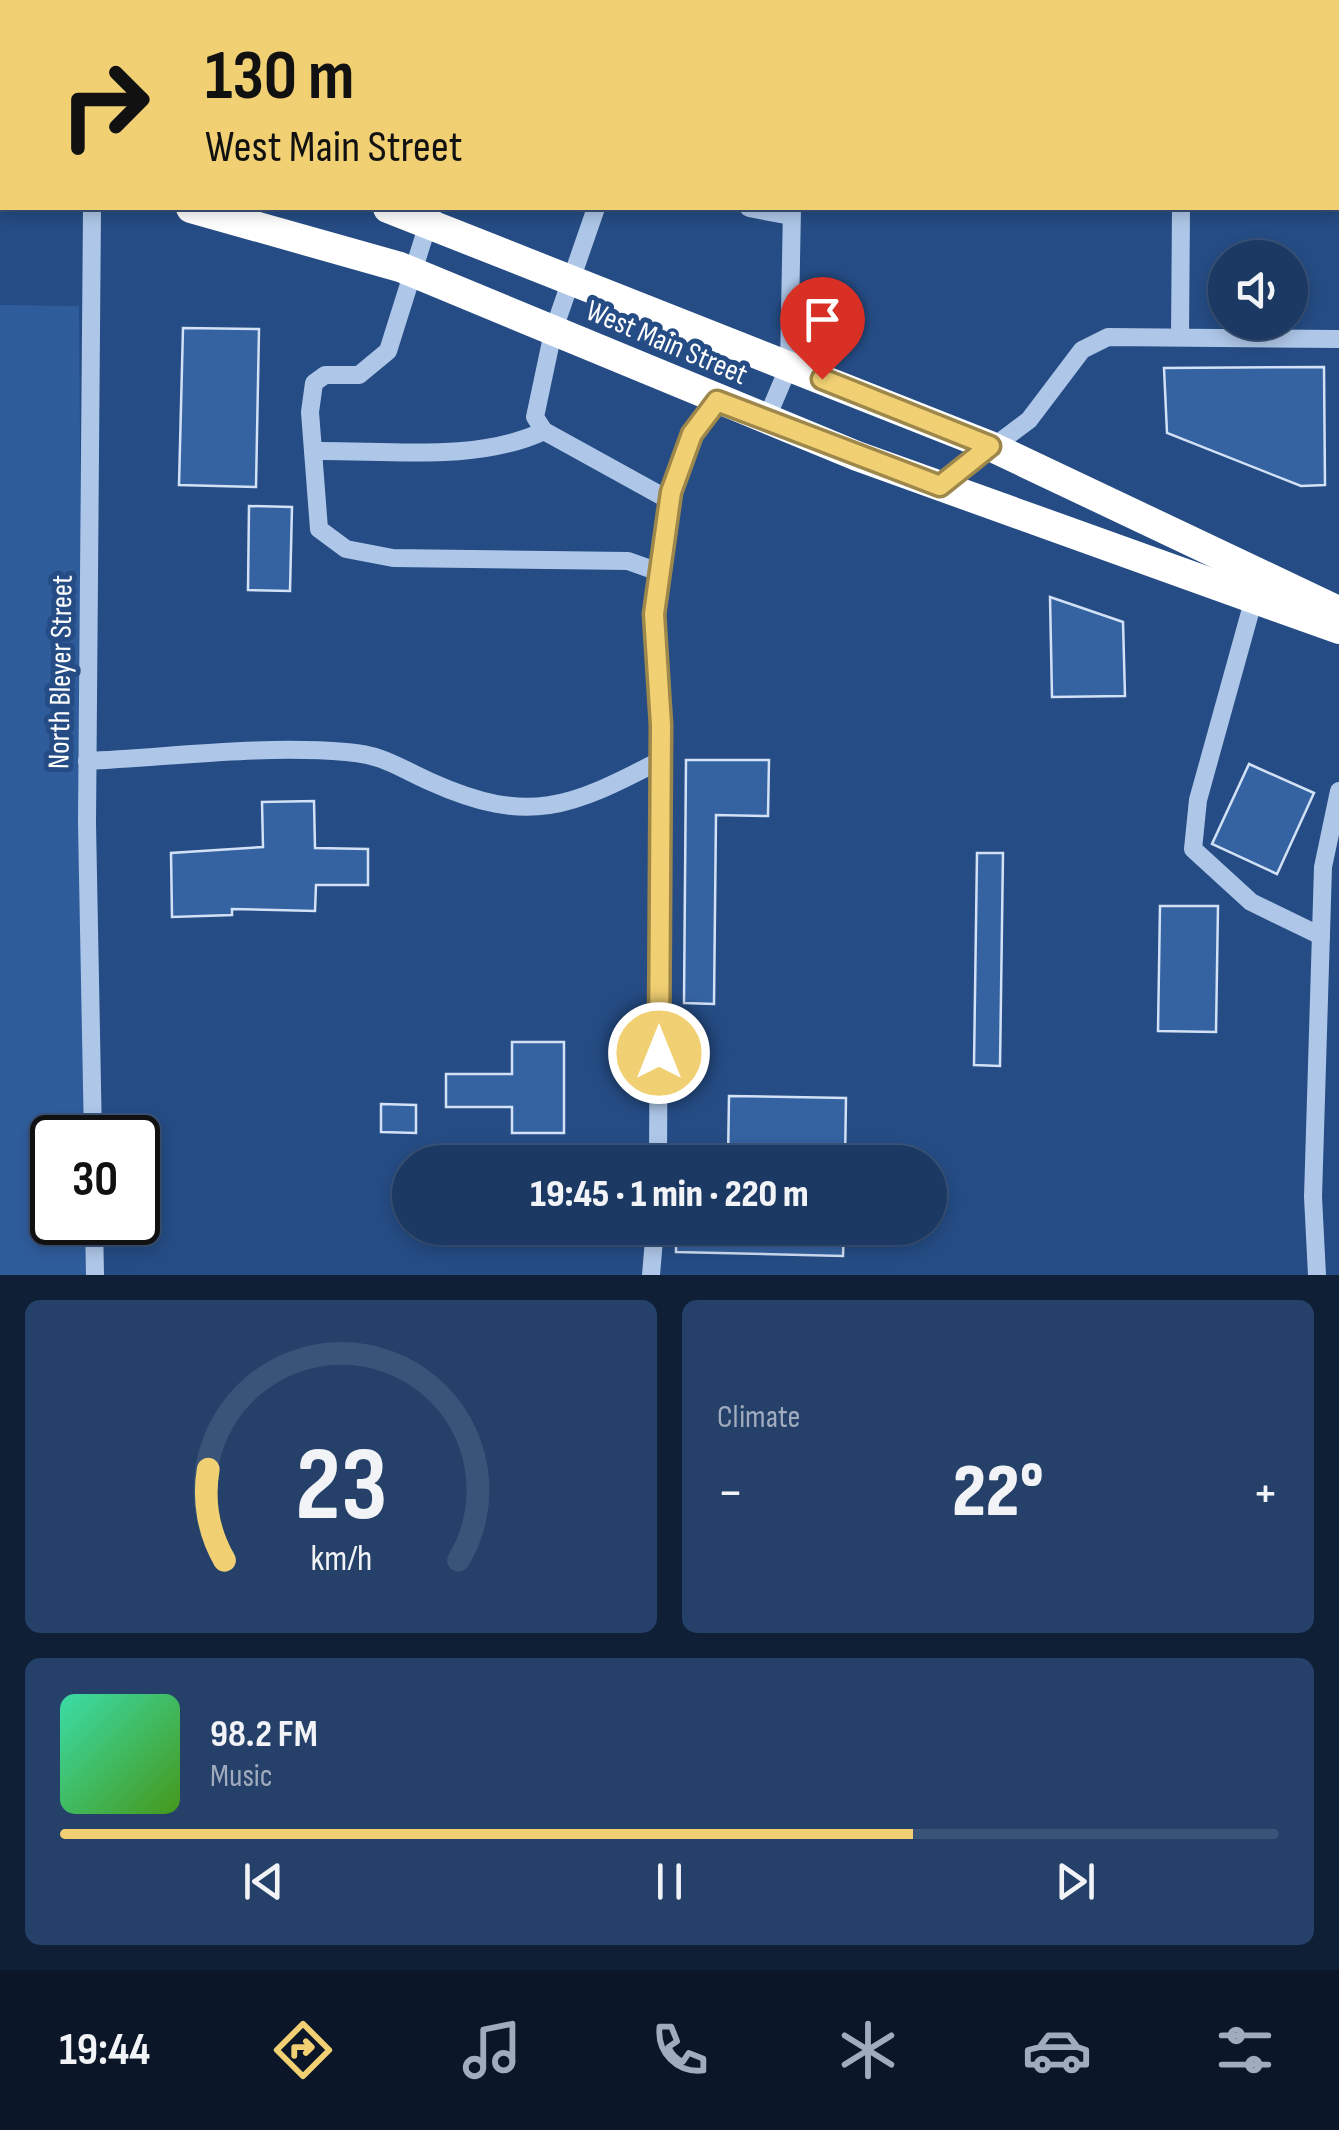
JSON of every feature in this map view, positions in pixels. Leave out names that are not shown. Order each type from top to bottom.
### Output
[{"type":"highway","name":"West Main Street","points":[[198,210],[412,272],[766,420],[1339,628]]},
{"type":"highway","name":"West Main Street","points":[[400,210],[430,215],[573,280],[990,446],[1339,612]]},
{"type":"street","name":"North Bleyer Street","points":[[92,210],[87,761],[93,1115]]},
{"type":"street","points":[[595,210],[585,230],[573,280],[554,332],[534,417],[544,431],[670,500]]},
{"type":"street","points":[[1180,338],[1182,210]]},
{"type":"street","points":[[766,420],[789,366],[792,212]]},
{"type":"street","points":[[430,215],[388,351],[359,375],[326,375],[314,383],[310,412],[318,529],[346,549],[393,558],[628,560],[659,572]]},
{"type":"street","points":[[940,486],[1028,420],[1082,350],[1108,337],[1339,340]]},
{"type":"street","points":[[658,1145],[661,760],[654,614],[670,500],[692,434],[717,401]]},
{"type":"street","points":[[313,451],[480,449],[515,445],[544,431]]},
{"type":"street","points":[[1254,598],[1198,800],[1194,849],[1251,902],[1321,936]]},
{"type":"street","points":[[87,761],[344,751],[387,756],[462,795],[524,808],[573,804],[661,760]]},
{"type":"street","points":[[1317,1275],[1313,1197],[1323,867],[1339,791]]},
{"type":"street","points":[[94,1245],[95,1275]]},
{"type":"street","points":[[652,1275],[653,1245]]},
{"type":"shaded area","points":[[0,305],[79,306],[85,1115],[30,1115],[30,1245],[86,1245],[87,1275],[0,1275]]},
{"type":"building","points":[[183,328],[259,329],[256,487],[179,485]]},
{"type":"building","points":[[1324,367],[1325,485],[1301,486],[1167,433],[1164,368]]},
{"type":"building","points":[[249,506],[292,507],[290,591],[248,590]]},
{"type":"building","points":[[1050,597],[1123,622],[1125,696],[1052,697]]},
{"type":"building","points":[[686,760],[769,760],[768,816],[716,815],[714,1004],[684,1003]]},
{"type":"building","points":[[1249,764],[1314,793],[1277,874],[1212,844]]},
{"type":"building","points":[[314,801],[315,848],[368,849],[368,885],[316,885],[315,911],[232,909],[232,915],[172,917],[171,853],[263,847],[262,802]]},
{"type":"building","points":[[977,853],[1003,853],[1000,1066],[974,1065]]},
{"type":"building","points":[[1160,906],[1218,906],[1216,1032],[1158,1031]]},
{"type":"building","points":[[512,1042],[564,1042],[564,1133],[512,1133],[512,1107],[446,1107],[446,1074],[512,1074]]},
{"type":"building","points":[[729,1096],[846,1098],[845,1145],[728,1145]]},
{"type":"building","points":[[381,1104],[416,1105],[416,1133],[381,1132]]},
{"type":"building","points":[[676,1245],[843,1245],[843,1256],[676,1252]]},
{"type":"route","points":[[659,1053],[661,725],[654,614],[671,492],[692,434],[717,401],[940,486],[990,446],[822,379]]}]
